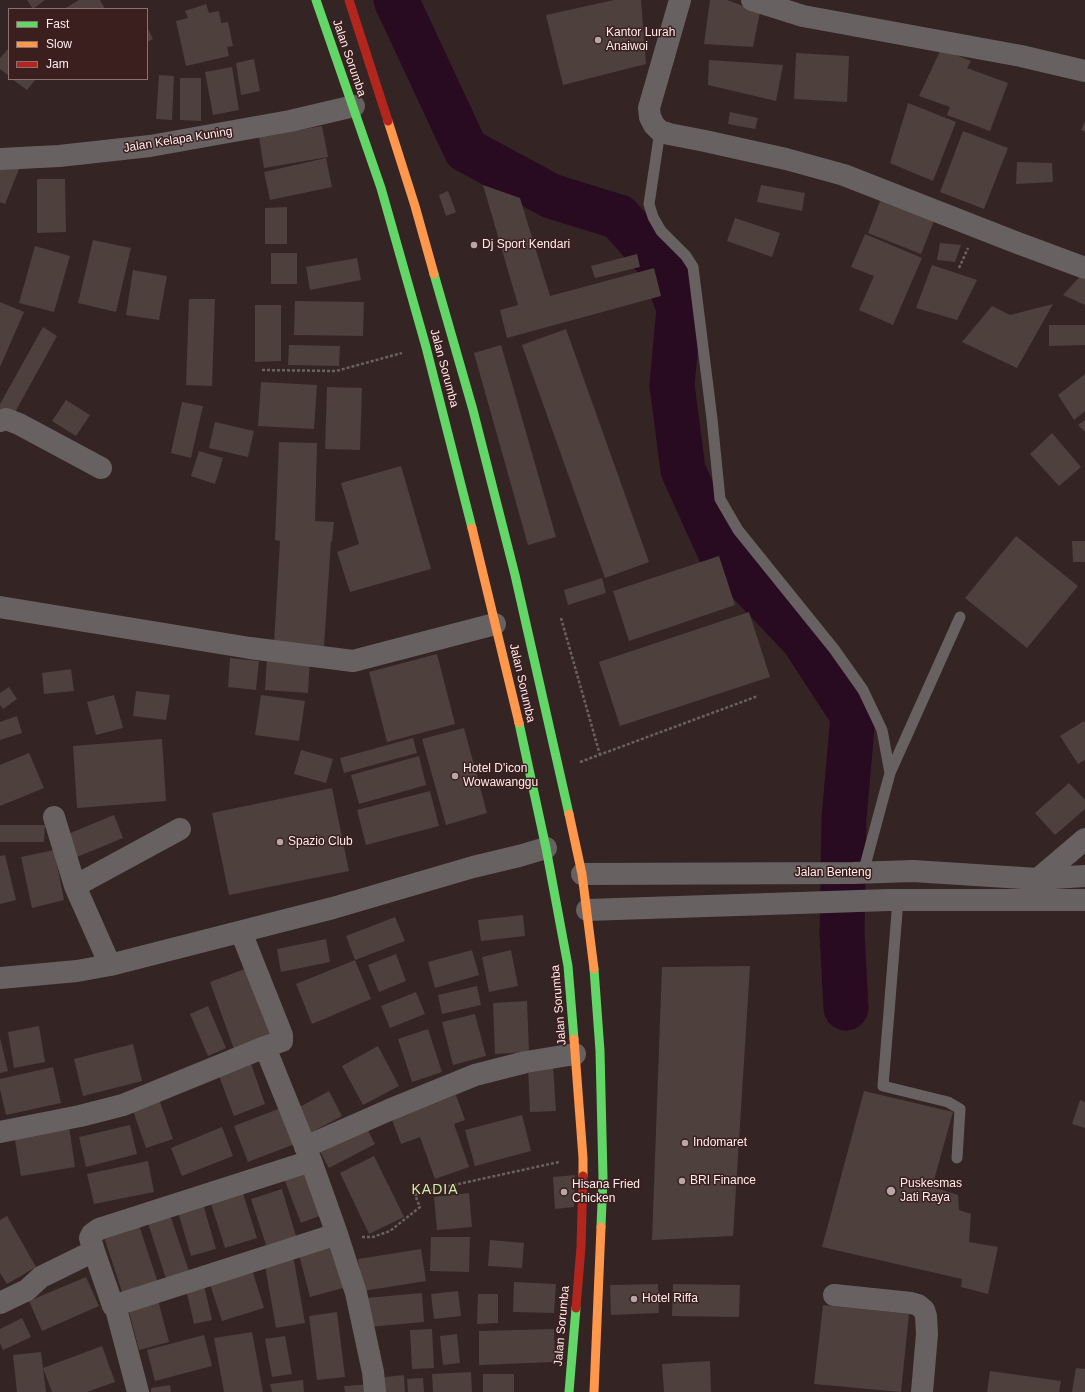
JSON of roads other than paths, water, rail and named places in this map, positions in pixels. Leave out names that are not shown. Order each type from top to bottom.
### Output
[{"type":"street","name":"Jalan Sorumba","points":[[316,0],[354,106],[381,188],[426,347],[518,716],[561,866],[582,904],[592,950],[600,1052],[603,1177],[594,1392]]},
{"type":"street","name":"Jalan Sorumba","points":[[349,0],[415,206],[473,410],[515,575],[559,770],[561,866],[583,1158],[581,1247],[569,1392]]},
{"type":"street","points":[[680,0],[649,108],[650,117],[654,125],[660,131],[786,159],[844,175],[1085,268]]},
{"type":"street","points":[[752,0],[803,16],[1021,56],[1085,71]]},
{"type":"street","name":"Jalan Kelapa Kuning","points":[[0,158],[58,156],[150,146],[290,121],[354,106]]},
{"type":"street","points":[[0,421],[6,419],[19,424],[101,468]]},
{"type":"street","points":[[0,608],[250,648],[353,661],[495,624]]},
{"type":"street","points":[[54,818],[75,886],[110,965]]},
{"type":"street","points":[[75,886],[180,829]]},
{"type":"street","points":[[1038,878],[1085,839]]},
{"type":"street","points":[[0,978],[77,971],[110,965],[333,908],[473,867],[519,856],[561,866]]},
{"type":"street","name":"Jalan Benteng","points":[[561,866],[818,873],[913,872],[1038,878],[1085,876]]},
{"type":"street","points":[[582,904],[814,903],[898,900],[1085,900]]},
{"type":"street","points":[[0,1132],[80,1116],[122,1105],[282,1041],[282,1035],[240,932]]},
{"type":"street","points":[[265,1047],[308,1154],[338,1237],[356,1293],[373,1372],[375,1392]]},
{"type":"street","points":[[138,1392],[115,1305],[113,1306],[90,1238],[92,1234],[99,1229],[308,1154],[389,1110],[475,1075],[526,1062],[575,1054]]},
{"type":"street","points":[[115,1305],[338,1237]]},
{"type":"street","points":[[0,1304],[27,1290],[41,1277],[94,1251]]},
{"type":"street","points":[[834,1295],[912,1304],[924,1310],[926,1316],[927,1334],[922,1392]]},
{"type":"lane","points":[[660,131],[649,204],[653,216],[662,231],[686,256],[693,267],[712,419],[720,499],[738,530],[834,649],[863,690],[882,730],[890,773]]},
{"type":"lane","points":[[858,873],[890,773],[960,618]]},
{"type":"lane","points":[[898,900],[883,1086],[948,1102],[960,1108],[957,1158]]},
{"type":"waterway","points":[[396,0],[466,150],[551,196],[619,217],[664,268],[679,308],[672,385],[683,470],[720,552],[803,639],[853,716],[844,818],[842,933],[846,1008]]},
{"type":"place","name":"Kantor Lurah Anaiwoi","points":[[598,40]]},
{"type":"place","name":"Dj Sport Kendari","points":[[474,245]]},
{"type":"place","name":"Hotel D'icon Wowawanggu","points":[[455,776]]},
{"type":"place","name":"Spazio Club","points":[[280,842]]},
{"type":"place","name":"Indomaret","points":[[685,1143]]},
{"type":"place","name":"BRI Finance","points":[[682,1181]]},
{"type":"place","name":"Puskesmas Jati Raya","points":[[891,1191]]},
{"type":"place","name":"Hisana Fried Chicken","points":[[564,1192]]},
{"type":"place","name":"Hotel Riffa","points":[[634,1299]]},
{"type":"district","name":"KADIA","points":[[435,1190]]}]
